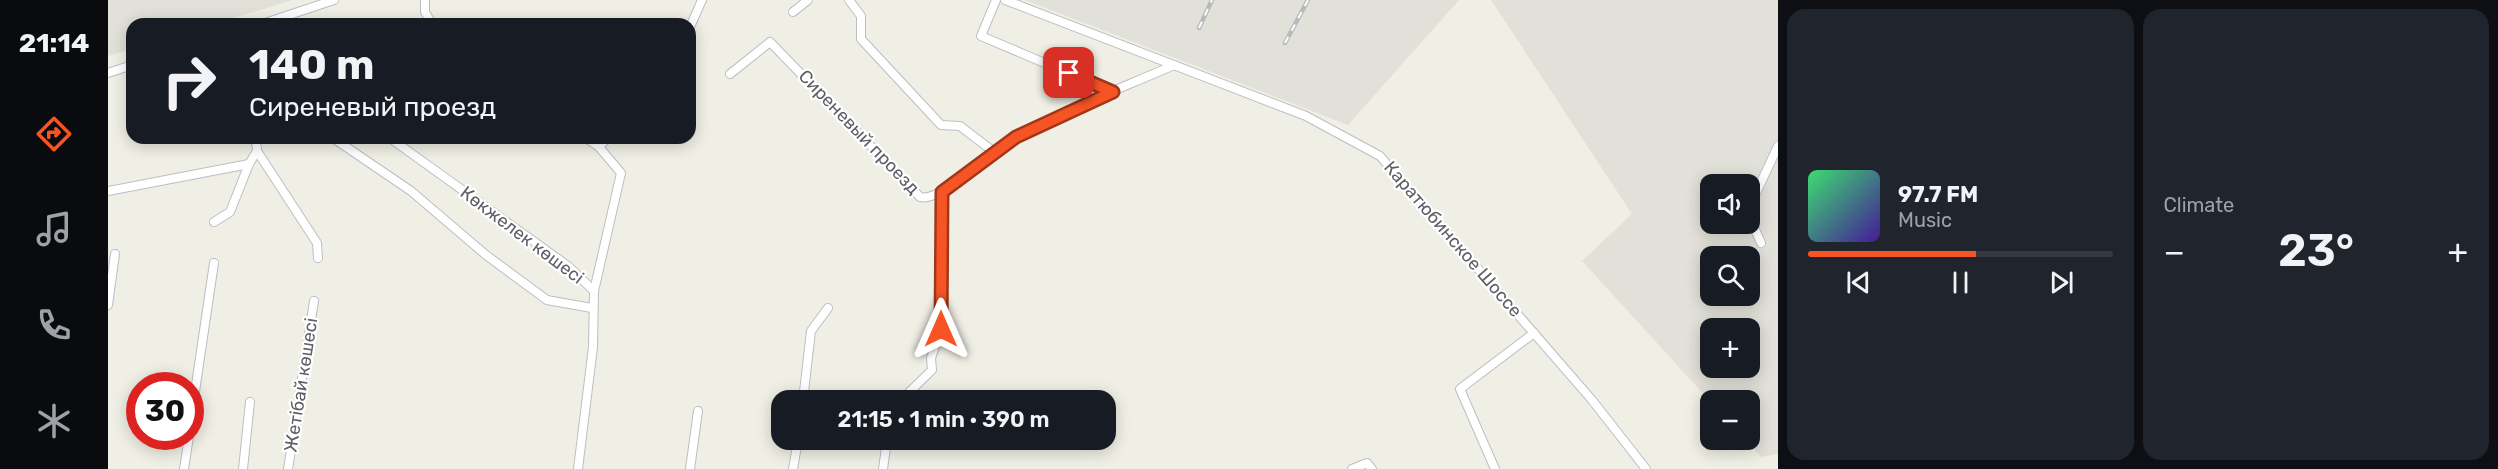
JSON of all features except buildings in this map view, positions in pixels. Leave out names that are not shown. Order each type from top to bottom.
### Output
[{"type":"street","points":[[280,18],[334,0]]},
{"type":"street","points":[[425,0],[425,12],[428,18]]},
{"type":"street","points":[[694,18],[702,0]]},
{"type":"street","points":[[793,12],[808,0]]},
{"type":"street","points":[[849,0],[861,16],[861,39],[941,125],[960,126],[994,152]]},
{"type":"street","points":[[996,0],[981,36],[1113,92]]},
{"type":"street","name":"Каратюбинское Шоссе","points":[[1005,0],[1306,116],[1380,156],[1534,333],[1646,469]]},
{"type":"street","name":"Сиреневый проезд","points":[[730,74],[770,42],[920,197],[929,198],[942,192],[1016,137],[1172,66]]},
{"type":"street","points":[[108,73],[126,67]]},
{"type":"street","points":[[256,144],[257,151],[317,243],[318,258]]},
{"type":"street","points":[[342,144],[411,191],[486,255],[547,300],[592,308]]},
{"type":"street","name":"Көкжелек көшесі","points":[[398,144],[568,266],[594,291],[593,347],[578,469]]},
{"type":"street","points":[[594,291],[621,173],[595,144]]},
{"type":"street","points":[[599,147],[602,144]]},
{"type":"street","points":[[1760,184],[1778,146]]},
{"type":"street","points":[[214,222],[230,212],[249,164],[257,151]]},
{"type":"street","points":[[108,190],[249,164]]},
{"type":"street","points":[[911,390],[932,370],[932,358],[941,329],[942,192]]},
{"type":"street","points":[[1757,234],[1761,243]]},
{"type":"street","points":[[108,305],[115,254]]},
{"type":"street","points":[[198,372],[214,262]]},
{"type":"street","name":"Жетібай көшесі","points":[[288,469],[314,301]]},
{"type":"street","points":[[804,390],[811,331],[828,309]]},
{"type":"street","points":[[1496,469],[1460,389],[1534,333]]},
{"type":"street","points":[[243,469],[250,402]]},
{"type":"street","points":[[690,469],[698,411]]},
{"type":"street","points":[[184,469],[187,450]]},
{"type":"street","points":[[793,469],[796,450]]},
{"type":"street","points":[[883,469],[886,450]]},
{"type":"street","points":[[1352,469],[1367,463],[1372,469]]},
{"type":"shaded area","points":[[108,0],[293,0],[234,18],[126,18],[126,51],[108,56]]},
{"type":"shaded area","points":[[1025,0],[1459,0],[1348,125]]},
{"type":"shaded area","points":[[1491,0],[1778,0],[1778,454],[1761,457],[1754,450],[1760,450],[1760,390],[1700,390],[1582,261],[1632,214]]},
{"type":"railway","points":[[1199,28],[1212,0]]},
{"type":"railway","points":[[1285,43],[1308,0]]},
{"type":"route","points":[[941,329],[942,192],[1016,137],[1113,92],[1069,73]]}]
